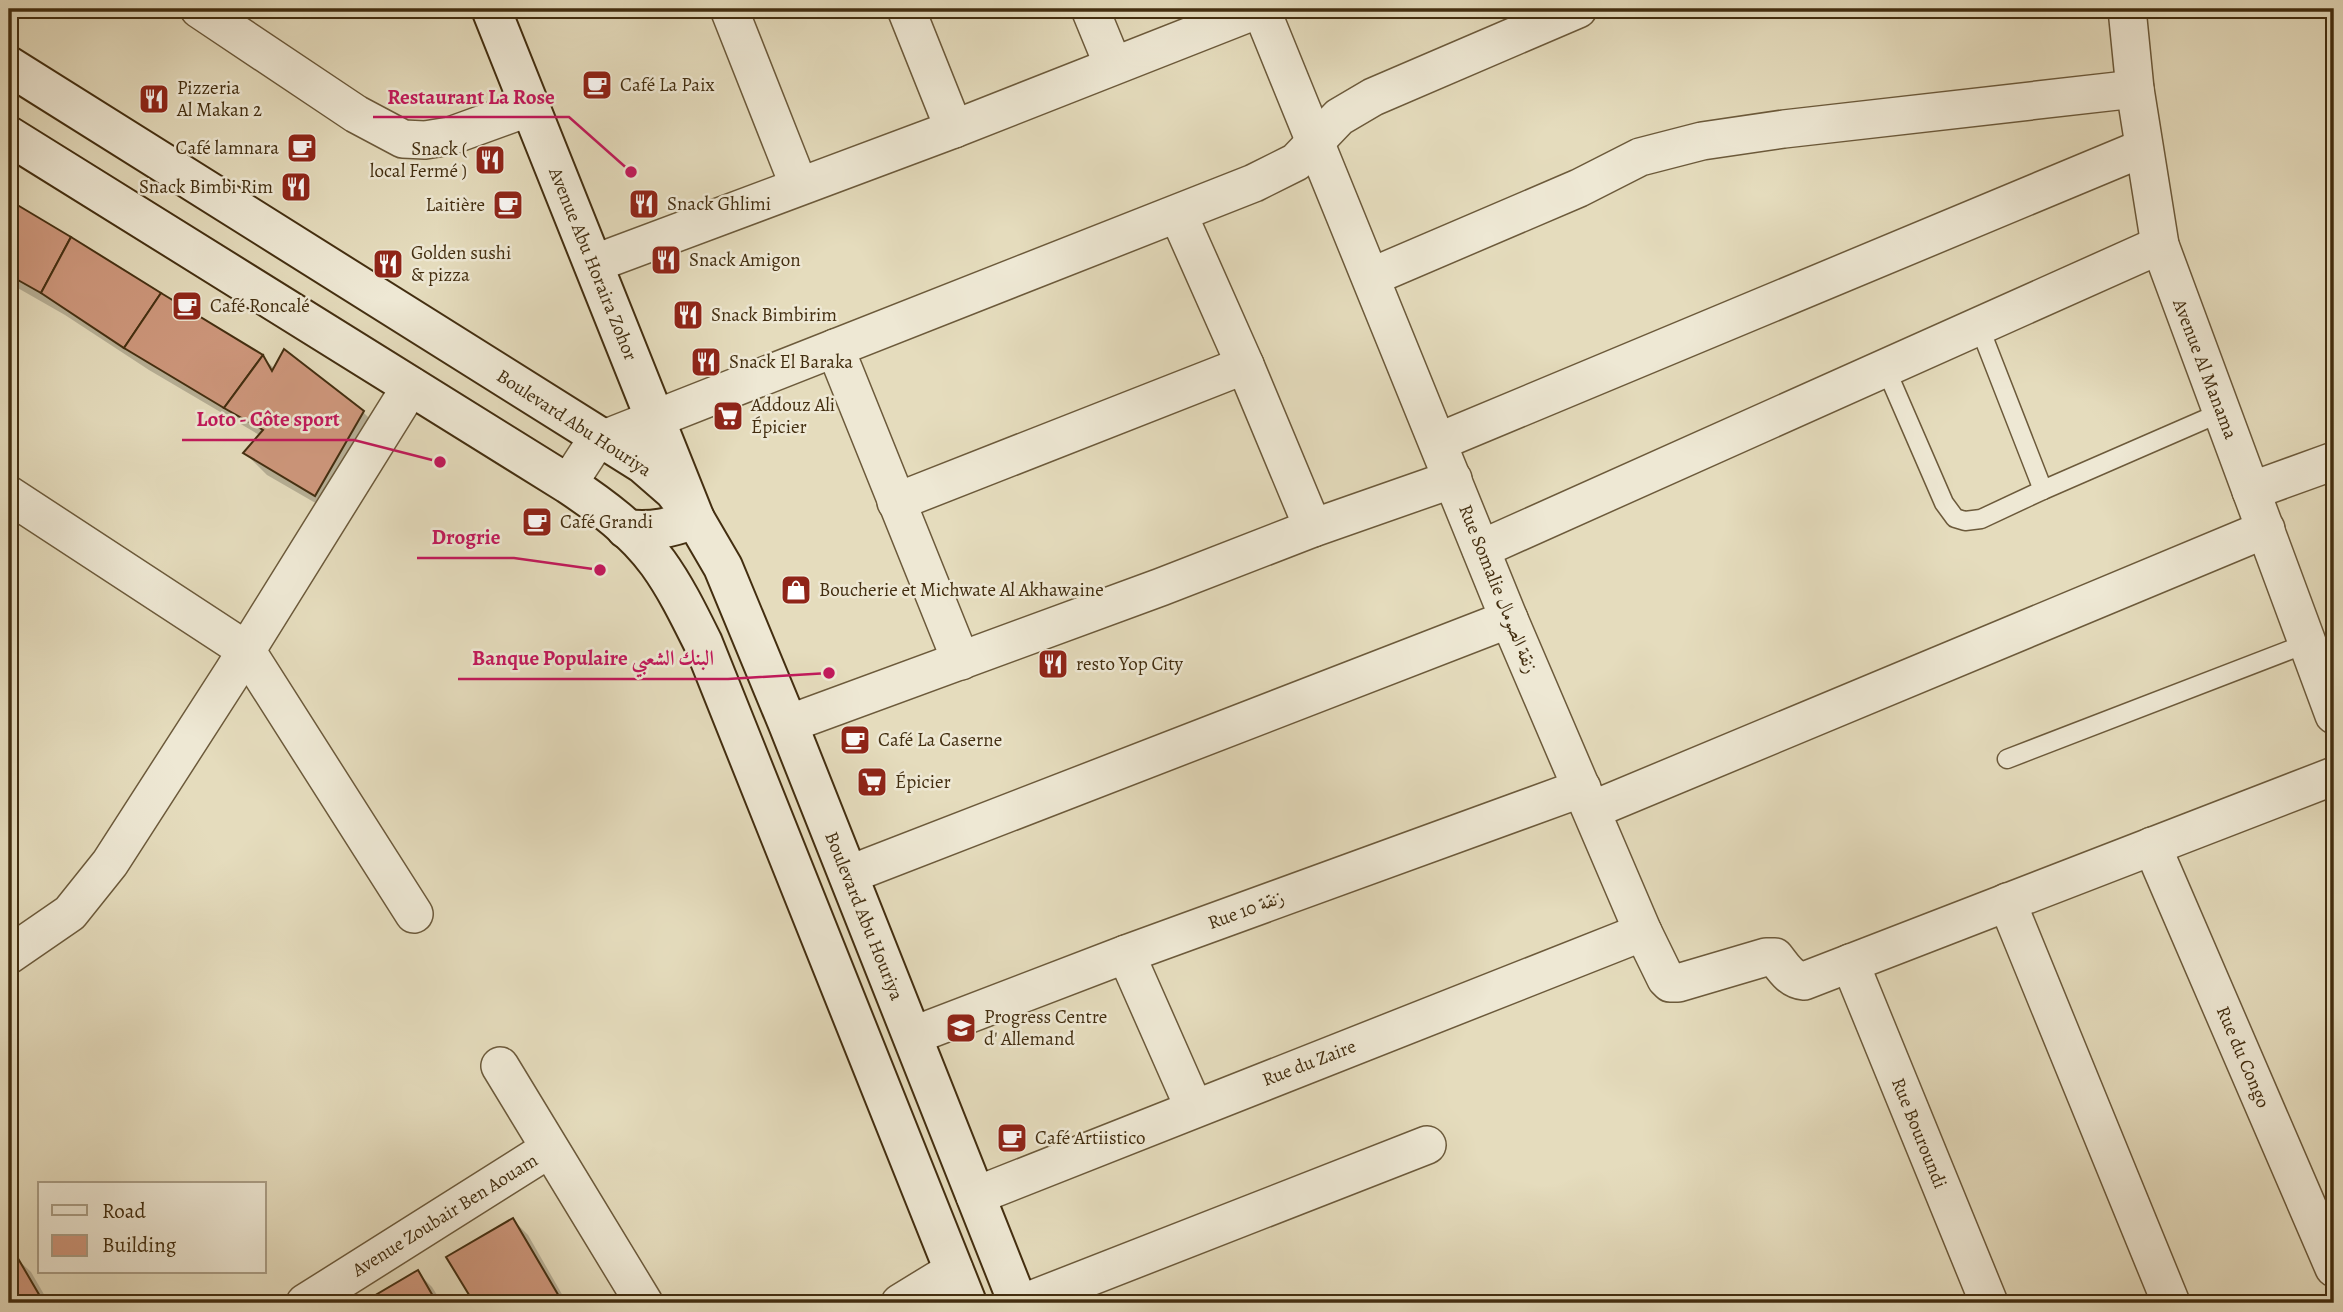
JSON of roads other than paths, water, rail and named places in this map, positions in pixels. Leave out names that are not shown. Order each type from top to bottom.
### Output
[{"type":"main road","name":"Avenue Abu Horaira Zohor","points":[[491,9],[695,519]]},
{"type":"main road","name":"Boulevard Abu Houriya","points":[[9,66],[604,439],[643,464],[674,491],[695,519],[723,567],[1020,1303]]},
{"type":"main road","points":[[9,136],[568,484],[602,507],[656,560],[678,593],[703,643],[960,1286]]},
{"type":"main road","points":[[626,528],[647,532],[669,529],[695,519]]},
{"type":"street","points":[[200,9],[356,114],[403,139],[425,140],[450,136],[530,107]]},
{"type":"street","points":[[729,9],[799,187]]},
{"type":"street","points":[[906,9],[954,129]]},
{"type":"street","points":[[1090,9],[1113,65]]},
{"type":"street","points":[[593,264],[954,129],[1260,9]]},
{"type":"street","name":"Rue Somalie زنقة الصومال","points":[[1260,9],[1509,619],[1643,932],[1666,979],[1670,983],[1678,983],[1766,957],[1775,957],[1797,980],[1804,981],[1850,963]]},
{"type":"street","points":[[568,484],[590,450],[604,439],[1254,183],[1297,162],[1339,117],[1373,96],[1578,9]]},
{"type":"street","name":"Avenue Al Manama","points":[[2127,9],[2143,148],[2161,245],[2251,491],[2320,659],[2334,715]]},
{"type":"street","points":[[1371,277],[1579,188],[1640,157],[1702,142],[1784,129],[2135,89]]},
{"type":"street","points":[[1438,442],[2143,148]]},
{"type":"street","points":[[1178,214],[1313,528]]},
{"type":"street","points":[[1481,549],[2161,245]]},
{"type":"street","points":[[835,348],[961,661]]},
{"type":"street","points":[[896,502],[1245,365]]},
{"type":"street","points":[[13,946],[70,913],[110,863],[411,386]]},
{"type":"street","points":[[2251,491],[2334,461]]},
{"type":"street","points":[[788,724],[1313,528],[1453,479]]},
{"type":"street","points":[[9,495],[246,650],[414,914]]},
{"type":"street","name":"Rue 10 زنقة","points":[[912,1036],[1126,954],[1587,799],[2266,529]]},
{"type":"street","points":[[848,875],[1509,619]]},
{"type":"street","points":[[1850,963],[2334,776]]},
{"type":"street","name":"Rue du Congo","points":[[2152,846],[2334,1268]]},
{"type":"street","points":[[2007,902],[2171,1303]]},
{"type":"street","name":"Rue du Zaire","points":[[975,1196],[1643,932]]},
{"type":"street","points":[[1126,954],[1194,1108]]},
{"type":"street","name":"Rue Bouroundi","points":[[1850,963],[1989,1303]]},
{"type":"street","points":[[500,1066],[644,1303]]},
{"type":"street","points":[[1020,1303],[1427,1145]]},
{"type":"street","name":"Avenue Zoubair Ben Aouam","points":[[304,1303],[549,1149]]},
{"type":"street","points":[[900,1303],[960,1286]]},
{"type":"lane","points":[[1979,326],[2043,490]]},
{"type":"lane","points":[[1885,367],[1944,503],[1955,518],[1965,521],[1982,519],[2222,412]]},
{"type":"lane","points":[[2007,759],[2320,659]]},
{"type":"place","name":"Café La Paix","points":[[597,85]]},
{"type":"place","name":"Pizzeria Al Makan 2","points":[[154,99]]},
{"type":"place","name":"Café lamnara","points":[[302,148]]},
{"type":"place","name":"Snack ( local Fermé )","points":[[490,160]]},
{"type":"place","name":"Restaurant La Rose","points":[[631,172]]},
{"type":"place","name":"Snack Bimbi Rim","points":[[296,187]]},
{"type":"place","name":"Snack Ghlimi","points":[[644,204]]},
{"type":"place","name":"Laitière","points":[[508,205]]},
{"type":"place","name":"Snack Amigon","points":[[666,260]]},
{"type":"place","name":"Golden sushi & pizza","points":[[388,264]]},
{"type":"place","name":"Café Roncalé","points":[[187,306]]},
{"type":"place","name":"Snack Bimbirim","points":[[688,315]]},
{"type":"place","name":"Snack El Baraka","points":[[706,362]]},
{"type":"place","name":"Addouz Ali Épicier","points":[[728,416]]},
{"type":"place","name":"Loto - Côte sport","points":[[440,462]]},
{"type":"place","name":"Café Grandi","points":[[537,522]]},
{"type":"place","name":"Drogrie","points":[[600,570]]},
{"type":"place","name":"Boucherie et Michwate Al Akhawaine","points":[[796,590]]},
{"type":"place","name":"resto Yop City","points":[[1053,664]]},
{"type":"place","name":"Banque Populaire البنك الشعبي","points":[[829,673]]},
{"type":"place","name":"Café La Caserne","points":[[855,740]]},
{"type":"place","name":"Épicier","points":[[872,782]]},
{"type":"place","name":"Progress Centre d' Allemand","points":[[961,1028]]},
{"type":"place","name":"Café Artiistico","points":[[1012,1138]]}]
